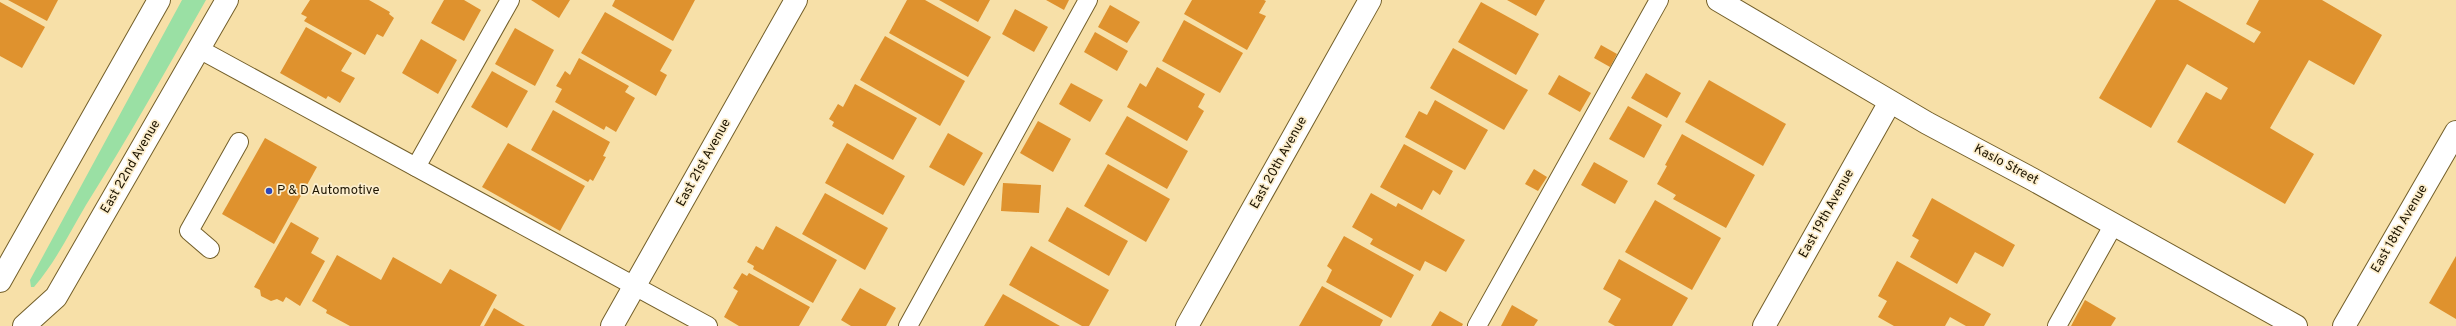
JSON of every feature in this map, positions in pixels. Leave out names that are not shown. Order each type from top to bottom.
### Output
[{"type":"street","points":[[0,281],[159,0]]},
{"type":"street","name":"East 22nd Avenue","points":[[24,326],[56,298],[227,0]]},
{"type":"street","name":"East 21st Avenue","points":[[612,326],[796,0]]},
{"type":"street","name":"East 20th Avenue","points":[[1187,326],[1370,0]]},
{"type":"street","name":"Kaslo Street","points":[[1718,0],[1890,102],[2114,224],[2296,326]]},
{"type":"street","name":"East 19th Avenue","points":[[1764,326],[1890,102]]},
{"type":"street","name":"East 18th Avenue","points":[[2344,326],[2454,142]]},
{"type":"lane","points":[[416,167],[510,0]]},
{"type":"lane","points":[[908,326],[1088,0]]},
{"type":"lane","points":[[1477,326],[1659,0]]},
{"type":"lane","points":[[199,49],[708,326]]},
{"type":"lane","points":[[210,249],[189,232],[239,142]]},
{"type":"lane","points":[[2057,326],[2114,224]]},
{"type":"green space","points":[[182,0],[206,0],[62,247],[42,278],[34,287],[31,287],[30,280]]},
{"type":"building","points":[[8,0],[58,0],[47,21]]},
{"type":"building","points":[[310,0],[369,0],[390,12],[389,14],[394,18],[383,37],[377,34],[365,55],[304,21],[307,17],[301,14]]},
{"type":"building","points":[[444,0],[464,0],[481,10],[464,41],[431,23]]},
{"type":"building","points":[[531,0],[570,0],[559,18]]},
{"type":"building","points":[[615,0],[695,0],[673,41],[612,6]]},
{"type":"building","points":[[907,0],[925,0],[991,37],[968,77],[889,33]]},
{"type":"building","points":[[939,0],[990,0],[978,22]]},
{"type":"building","points":[[1046,0],[1069,0],[1064,10]]},
{"type":"building","points":[[1192,0],[1264,0],[1266,1],[1259,13],[1266,16],[1247,50],[1184,14]]},
{"type":"building","points":[[1507,0],[1545,0],[1536,16]]},
{"type":"building","points":[[2156,0],[2178,0],[2254,43],[2261,32],[2246,24],[2259,0],[2322,0],[2382,35],[2354,85],[2309,60],[2270,128],[2314,154],[2285,204],[2177,142],[2206,92],[2221,100],[2228,88],[2187,64],[2151,128],[2099,98]]},
{"type":"building","points":[[0,2],[45,27],[22,68],[0,56]]},
{"type":"building","points":[[1481,2],[1539,34],[1516,75],[1458,42]]},
{"type":"building","points":[[1110,5],[1140,22],[1127,43],[1098,27]]},
{"type":"building","points":[[1015,9],[1048,27],[1034,52],[1002,34]]},
{"type":"building","points":[[605,12],[672,50],[660,71],[667,75],[656,96],[581,53]]},
{"type":"building","points":[[1184,20],[1243,53],[1220,93],[1162,61]]},
{"type":"building","points":[[306,27],[352,53],[341,71],[355,78],[340,103],[328,96],[326,99],[280,73]]},
{"type":"building","points":[[515,28],[554,50],[535,86],[495,64]]},
{"type":"building","points":[[1095,32],[1128,51],[1117,71],[1084,52]]},
{"type":"building","points":[[885,36],[965,81],[940,126],[860,80]]},
{"type":"building","points":[[421,39],[457,60],[438,94],[402,73]]},
{"type":"building","points":[[1601,45],[1617,54],[1610,67],[1594,58]]},
{"type":"building","points":[[1453,48],[1528,90],[1504,130],[1430,88]]},
{"type":"building","points":[[579,58],[629,86],[625,92],[635,98],[616,132],[606,126],[604,130],[555,102],[562,89],[556,86],[565,71],[570,75]]},
{"type":"building","points":[[1157,67],[1205,94],[1198,107],[1204,111],[1187,141],[1127,107],[1140,83],[1146,87]]},
{"type":"building","points":[[492,71],[528,91],[507,128],[471,107]]},
{"type":"building","points":[[1646,73],[1681,93],[1667,118],[1631,98]]},
{"type":"building","points":[[1559,75],[1591,93],[1580,112],[1548,94]]},
{"type":"building","points":[[1709,80],[1786,124],[1763,166],[1685,122]]},
{"type":"building","points":[[1071,83],[1103,100],[1090,122],[1059,104]]},
{"type":"building","points":[[855,84],[917,118],[893,160],[832,126],[834,122],[829,119],[838,104],[843,107]]},
{"type":"building","points":[[1435,100],[1488,130],[1465,170],[1405,137],[1419,111],[1427,115]]},
{"type":"building","points":[[1628,106],[1662,125],[1644,158],[1609,139]]},
{"type":"building","points":[[553,110],[610,142],[603,156],[606,157],[593,181],[590,179],[588,182],[531,150]]},
{"type":"building","points":[[1127,116],[1188,151],[1167,189],[1105,154]]},
{"type":"building","points":[[1038,121],[1071,139],[1053,172],[1020,153]]},
{"type":"building","points":[[948,133],[983,153],[964,186],[929,167]]},
{"type":"building","points":[[1682,134],[1755,175],[1726,228],[1673,199],[1676,195],[1657,184],[1667,166],[1665,165]]},
{"type":"building","name":"P & D Automotive","points":[[265,138],[317,167],[274,244],[222,214]]},
{"type":"building","points":[[508,143],[585,186],[560,231],[482,187]]},
{"type":"building","points":[[847,143],[905,176],[883,215],[825,183]]},
{"type":"building","points":[[1404,144],[1453,171],[1440,195],[1433,190],[1422,210],[1380,187]]},
{"type":"building","points":[[1594,162],[1628,181],[1615,204],[1581,185]]},
{"type":"building","points":[[1108,164],[1170,199],[1146,242],[1084,206]]},
{"type":"building","points":[[1534,169],[1547,177],[1538,191],[1525,184]]},
{"type":"building","points":[[1003,183],[1041,185],[1039,213],[1001,211]]},
{"type":"building","points":[[825,193],[888,228],[865,270],[802,234]]},
{"type":"building","points":[[1371,193],[1396,207],[1398,203],[1465,240],[1446,272],[1425,261],[1420,271],[1370,244],[1373,239],[1352,227]]},
{"type":"building","points":[[1932,198],[2015,245],[2003,267],[1975,252],[1957,284],[1910,257],[1919,240],[1912,236]]},
{"type":"building","points":[[1655,200],[1721,238],[1692,290],[1625,252]]},
{"type":"building","points":[[1067,207],[1128,241],[1109,276],[1048,241]]},
{"type":"building","points":[[291,222],[319,238],[311,253],[325,261],[300,306],[286,297],[283,302],[277,299],[271,301],[261,296],[260,290],[254,287]]},
{"type":"building","points":[[776,226],[837,260],[813,303],[753,269],[754,266],[747,262],[756,246],[763,250]]},
{"type":"building","points":[[1344,236],[1414,275],[1391,318],[1326,282],[1332,270],[1327,266]]},
{"type":"building","points":[[1031,246],[1109,290],[1089,326],[1082,326],[1009,285]]},
{"type":"building","points":[[337,255],[381,280],[393,257],[441,284],[450,269],[497,295],[480,326],[350,326],[326,313],[327,310],[312,301]]},
{"type":"building","points":[[2456,256],[2456,319],[2429,303]]},
{"type":"building","points":[[1619,259],[1688,298],[1672,326],[1615,326],[1608,322],[1621,299],[1603,289]]},
{"type":"building","points":[[1897,261],[1991,314],[1984,326],[1966,326],[1950,317],[1945,326],[1894,326],[1878,317],[1887,301],[1878,296]]},
{"type":"building","points":[[742,273],[747,276],[749,273],[810,307],[799,326],[739,326],[724,317],[738,291],[733,288]]},
{"type":"building","points":[[1322,286],[1383,320],[1380,326],[1299,326]]},
{"type":"building","points":[[860,288],[896,308],[886,326],[851,326],[841,320]]},
{"type":"building","points":[[1003,294],[1060,326],[984,326]]},
{"type":"building","points":[[2085,300],[2116,318],[2111,326],[2071,326]]},
{"type":"building","points":[[1512,305],[1538,320],[1534,326],[1501,326]]},
{"type":"building","points":[[494,308],[525,326],[484,326]]},
{"type":"building","points":[[1440,311],[1463,324],[1462,326],[1431,326]]},
{"type":"place","name":"P & D Automotive","points":[[269,191]]}]
